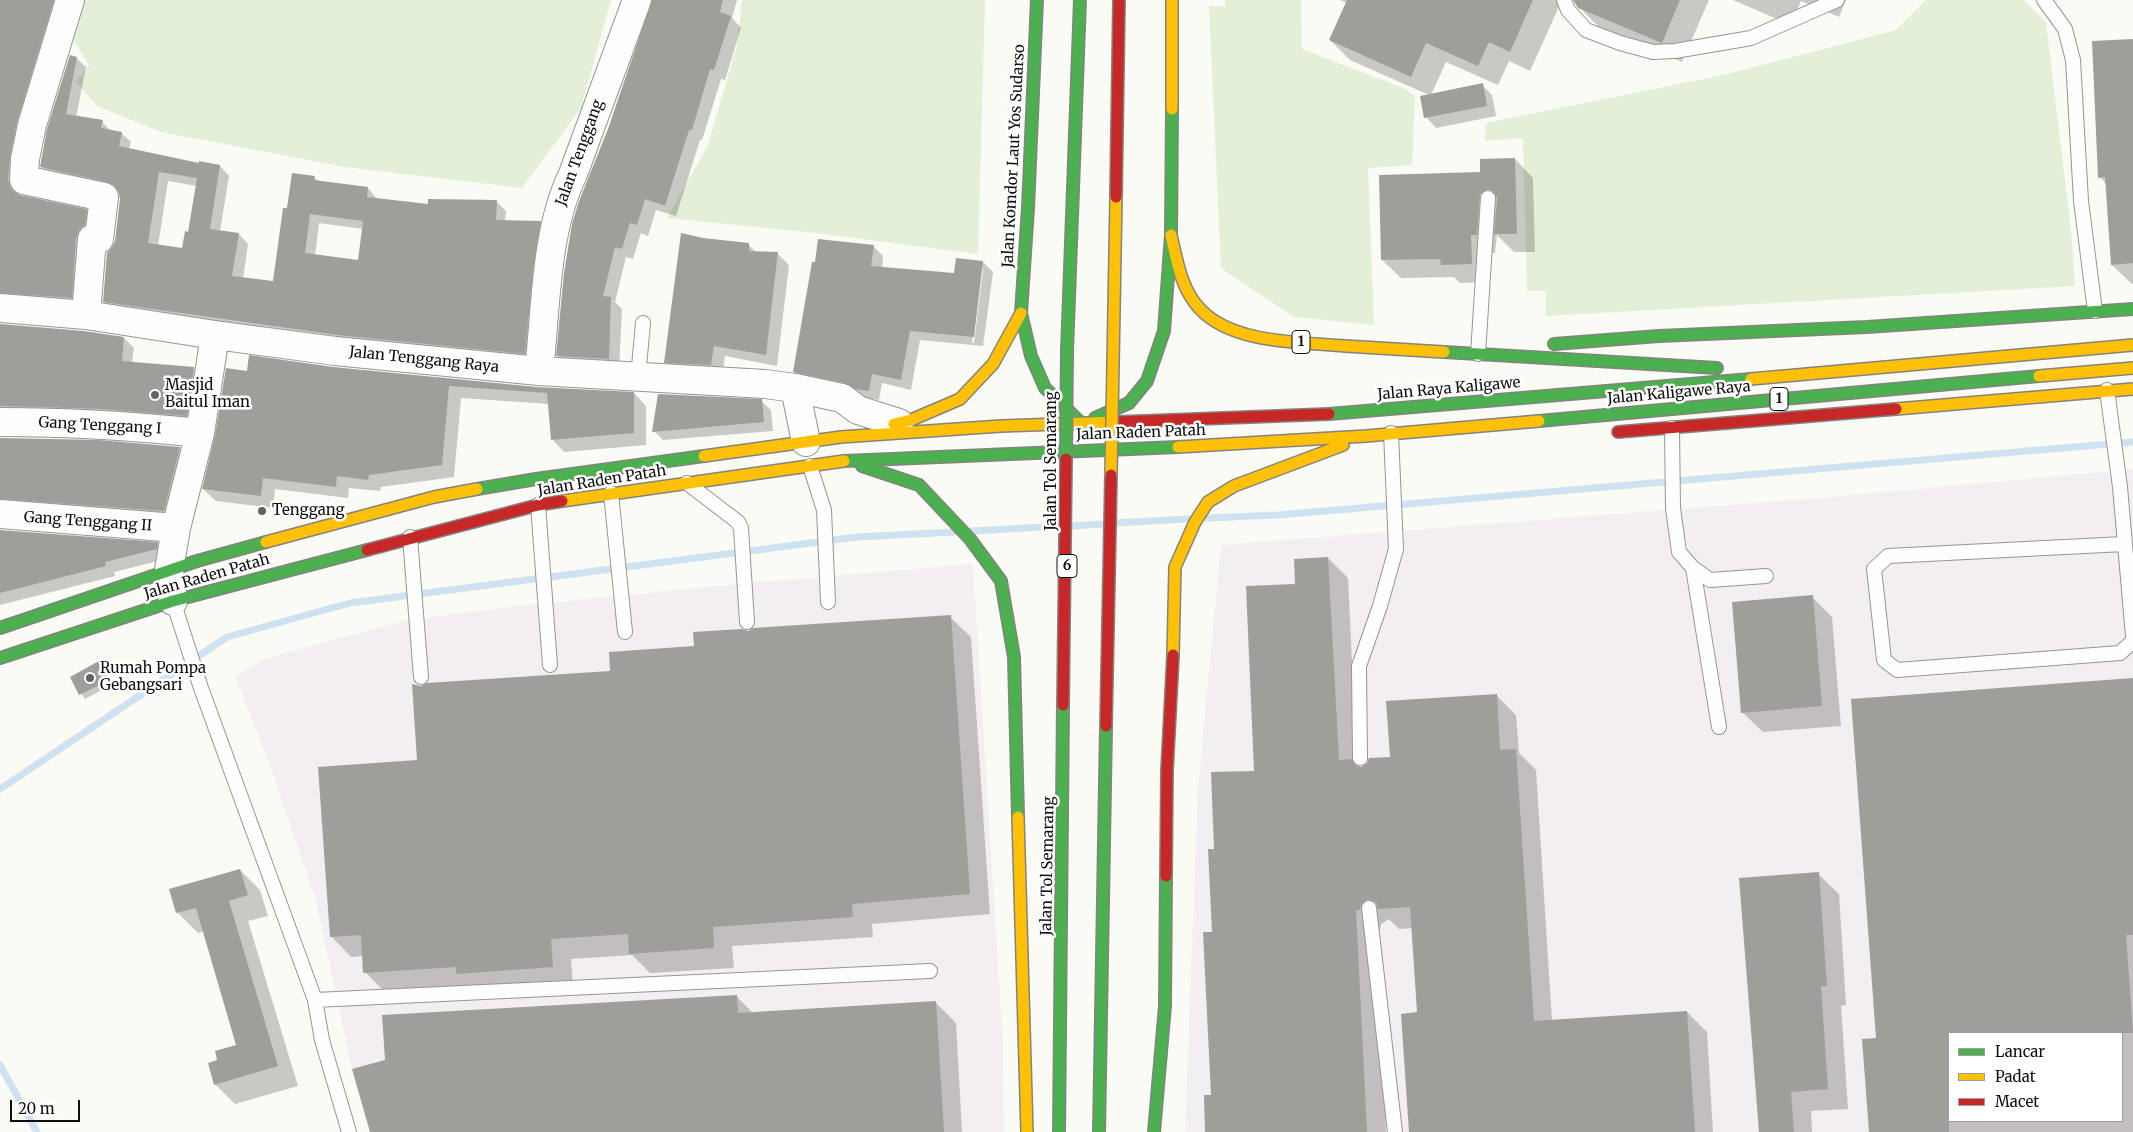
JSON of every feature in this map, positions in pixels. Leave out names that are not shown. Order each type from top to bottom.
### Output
[{"type":"highway","name":"Jalan Komdor Laut Yos Sudarso","points":[[1021,313],[1028,208],[1037,0]]},
{"type":"highway","name":"Jalan Tol Semarang","points":[[1060,1132],[1068,351],[1080,0]]},
{"type":"highway","points":[[1100,1132],[1119,0]]},
{"type":"highway","name":"1","points":[[1172,0],[1171,235],[1181,279],[1186,290],[1209,316],[1226,327],[1254,336],[1282,341],[1817,374],[2133,345]]},
{"type":"highway","points":[[1045,437],[1082,424],[1129,403],[1147,381],[1164,331],[1171,235]]},
{"type":"highway","points":[[1483,354],[1506,348],[1659,336],[1867,327],[2133,309]]},
{"type":"highway","points":[[841,437],[899,423],[960,399],[993,364],[1021,313]]},
{"type":"highway","points":[[1021,313],[1030,356],[1045,388],[1082,424],[1096,429],[1134,434]]},
{"type":"highway","name":"Jalan Kaligawe Raya","points":[[1228,445],[1366,436],[2133,368]]},
{"type":"highway","name":"Jalan Raya Kaligawe","points":[[1082,424],[1344,413],[1817,374]]},
{"type":"highway","points":[[1602,433],[1671,435],[2107,390],[2133,389]]},
{"type":"highway","name":"Jalan Raden Patah","points":[[0,658],[175,609],[410,537],[538,505],[687,483],[808,454],[841,437],[1001,426],[1082,424]]},
{"type":"highway","points":[[1425,430],[1483,438]]},
{"type":"highway","name":"1","points":[[1153,436],[1228,445]]},
{"type":"highway","points":[[1154,1132],[1165,1006],[1167,771],[1175,568],[1181,552],[1208,502],[1234,486],[1308,460],[1366,436]]},
{"type":"highway","points":[[980,455],[1026,442]]},
{"type":"highway","name":"Jalan Raden Patah","points":[[0,628],[216,556],[434,497],[536,479],[808,454],[846,461],[1228,445]]},
{"type":"highway","points":[[846,461],[919,485],[970,539],[1001,581],[1014,657],[1027,1132]]},
{"type":"street","points":[[70,0],[32,125],[25,159],[24,180],[104,198],[99,239],[92,239],[86,315]]},
{"type":"street","name":"Jalan Tenggang","points":[[539,371],[548,265],[562,196],[573,174],[637,0]]},
{"type":"street","name":"Jalan Tenggang Raya","points":[[0,308],[86,315],[335,351],[539,371],[765,384],[842,398],[858,410],[899,423]]},
{"type":"street","points":[[175,609],[170,570],[176,528],[200,433],[215,335]]},
{"type":"street","points":[[795,388],[808,454]]},
{"type":"street","name":"Gang Tenggang I","points":[[0,422],[123,425],[200,433]]},
{"type":"street","name":"Gang Tenggang II","points":[[0,514],[176,528]]},
{"type":"lane","points":[[1564,0],[1568,10],[1586,30],[1620,43],[1653,52],[1675,51],[1751,38],[1837,0]]},
{"type":"lane","points":[[2044,0],[2065,29],[2073,60],[2081,201],[2095,311]]},
{"type":"lane","points":[[1483,354],[1488,198]]},
{"type":"lane","points":[[638,377],[643,323]]},
{"type":"lane","points":[[2107,390],[2120,487],[2133,636]]},
{"type":"lane","points":[[1360,758],[1359,666],[1380,606],[1396,549],[1390,433]]},
{"type":"lane","points":[[1671,435],[1673,508],[1679,552],[1693,568],[1710,580],[1766,576]]},
{"type":"lane","points":[[808,454],[824,510],[828,602]]},
{"type":"lane","points":[[687,483],[738,522],[741,528],[746,580],[747,622]]},
{"type":"lane","points":[[611,493],[625,632]]},
{"type":"lane","points":[[538,505],[550,665]]},
{"type":"lane","points":[[410,537],[421,677]]},
{"type":"lane","points":[[2124,544],[1888,556],[1874,569],[1884,660],[1897,670],[2120,653],[2133,641]]},
{"type":"lane","points":[[1693,568],[1719,727]]},
{"type":"lane","points":[[175,609],[201,688],[315,1000],[322,1040],[349,1132]]},
{"type":"lane","points":[[1369,908],[1394,1132]]},
{"type":"lane","points":[[315,1000],[930,970]]},
{"type":"shaded area","points":[[2133,469],[2133,1132],[1185,1132],[1198,788],[1221,545],[1831,497]]},
{"type":"shaded area","points":[[973,564],[1003,1045],[1004,1132],[370,1132],[352,1069],[316,901],[271,768],[235,676],[267,658],[403,621],[517,606],[728,585]]},
{"type":"green space","points":[[78,0],[611,0],[581,108],[522,188],[345,167],[161,132],[97,106],[76,82],[89,65],[69,33]]},
{"type":"green space","points":[[742,0],[985,0],[978,254],[816,233],[667,218],[708,145],[737,45]]},
{"type":"green space","points":[[1225,0],[1301,0],[1302,49],[1403,88],[1415,96],[1412,165],[1368,168],[1374,325],[1294,317],[1221,268],[1209,6],[1225,6]]},
{"type":"green space","points":[[1926,0],[2024,0],[2046,22],[2071,231],[2075,286],[1546,316],[1546,291],[1527,291],[1523,138],[1485,141],[1486,123],[1728,74],[1896,30]]},
{"type":"building","points":[[0,0],[54,0],[17,122],[10,156],[8,179],[10,187],[20,195],[87,209],[85,225],[79,230],[76,238],[72,298],[0,293]]},
{"type":"building","points":[[652,0],[723,0],[720,12],[731,16],[714,70],[710,69],[692,130],[689,130],[665,206],[645,199],[637,225],[630,223],[622,249],[615,247],[603,296],[611,297],[609,359],[556,356],[564,273],[572,224],[579,201],[608,129]]},
{"type":"building","points":[[1347,0],[1533,0],[1510,52],[1489,42],[1478,66],[1426,43],[1411,77],[1329,40]]},
{"type":"building","points":[[1573,0],[1680,0],[1662,43],[1578,8]]},
{"type":"building","points":[[2133,39],[2133,263],[2111,265],[2105,177],[2098,178],[2092,41]]},
{"type":"building","points":[[70,55],[77,57],[66,114],[103,120],[101,128],[122,132],[119,146],[199,163],[199,161],[220,165],[210,229],[239,233],[232,276],[273,281],[283,208],[287,208],[292,173],[315,176],[314,180],[368,187],[367,197],[428,204],[428,199],[497,200],[496,220],[541,221],[533,269],[525,354],[337,335],[103,302],[107,253],[115,241],[120,199],[118,191],[114,185],[107,182],[40,167],[47,129]],"holes":[[[159,172],[197,178],[188,232],[185,231],[182,248],[148,243]],[[310,214],[363,221],[358,260],[305,253]]]},
{"type":"building","points":[[1483,83],[1487,106],[1424,118],[1420,96]]},
{"type":"building","points":[[1515,158],[1517,234],[1494,234],[1497,198],[1493,191],[1488,189],[1480,194],[1477,235],[1471,235],[1472,264],[1441,265],[1440,259],[1381,260],[1379,175],[1480,172],[1480,159]]},
{"type":"building","points":[[681,233],[703,238],[749,243],[749,251],[778,252],[766,355],[714,346],[711,365],[664,363]]},
{"type":"building","points":[[818,239],[874,245],[871,266],[954,273],[956,258],[983,261],[974,337],[910,331],[901,380],[872,374],[869,391],[855,389],[845,383],[793,372],[812,262],[815,262]]},
{"type":"building","points":[[0,324],[84,331],[124,337],[122,361],[194,367],[187,416],[101,409],[0,406]]},
{"type":"building","points":[[249,355],[333,367],[537,387],[634,392],[634,433],[551,440],[547,393],[449,386],[442,465],[369,475],[368,480],[337,476],[336,487],[263,478],[261,496],[202,489],[215,435],[226,368],[247,371]]},
{"type":"building","points":[[658,394],[762,399],[764,422],[652,432]]},
{"type":"building","points":[[0,438],[99,440],[180,447],[164,511],[0,499]]},
{"type":"building","points":[[0,530],[158,542],[157,549],[105,562],[106,566],[0,593]]},
{"type":"building","points":[[1328,557],[1339,760],[1352,759],[1355,765],[1361,767],[1367,763],[1369,758],[1390,757],[1386,701],[1497,694],[1500,750],[1516,749],[1534,1021],[1687,1011],[1695,1132],[1409,1132],[1401,1014],[1417,1012],[1410,907],[1378,909],[1376,902],[1368,899],[1361,904],[1360,910],[1356,910],[1367,1132],[1205,1132],[1204,1095],[1211,1095],[1203,932],[1212,932],[1208,849],[1214,849],[1211,772],[1254,771],[1246,586],[1295,584],[1294,559]]},
{"type":"building","points":[[1813,595],[1822,706],[1741,713],[1732,602]]},
{"type":"building","points":[[951,615],[970,894],[852,904],[853,917],[713,927],[714,948],[629,954],[628,934],[551,939],[553,967],[456,974],[456,967],[363,973],[361,935],[330,937],[318,767],[417,760],[412,684],[421,686],[427,683],[610,671],[609,652],[694,646],[693,632],[742,629],[748,631],[753,628]]},
{"type":"building","name":"Rumah Pompa Gebangsari","points":[[99,661],[110,680],[79,695],[70,677]]},
{"type":"building","points":[[2133,678],[2133,935],[2126,935],[2133,1033],[1948,1032],[1949,1132],[1869,1132],[1862,1039],[1876,1038],[1851,699]]},
{"type":"building","points":[[240,869],[248,895],[229,901],[278,1066],[214,1085],[208,1063],[217,1060],[215,1051],[236,1045],[196,908],[176,913],[169,889]]},
{"type":"building","points":[[1819,872],[1827,986],[1821,986],[1828,1089],[1791,1092],[1794,1132],[1759,1132],[1739,878]]},
{"type":"building","points":[[737,995],[738,1013],[936,1001],[944,1132],[370,1132],[352,1069],[385,1060],[382,1015]]},
{"type":"waterway","points":[[1207,518],[1278,515],[2133,442]]},
{"type":"waterway","points":[[1114,523],[1188,519]]},
{"type":"waterway","points":[[1072,526],[1103,524]]},
{"type":"waterway","points":[[972,531],[1061,526]]},
{"type":"waterway","points":[[0,789],[227,637],[350,603],[857,537],[954,532]]},
{"type":"waterway","points":[[0,1065],[37,1132]]},
{"type":"traffic: fast","points":[[1037,0],[1028,208],[1021,313],[1031,356],[1045,388],[1080,422]]},
{"type":"traffic: fast","points":[[1066,459],[1067,351],[1080,0]]},
{"type":"traffic: fast","points":[[1095,418],[1129,403],[1147,381],[1164,331],[1171,235],[1172,109]]},
{"type":"traffic: fast","points":[[1554,344],[1659,336],[1867,327],[2133,309]]},
{"type":"traffic: fast","points":[[1444,352],[1717,368]]},
{"type":"traffic: fast","points":[[1539,421],[2039,376]]},
{"type":"traffic: fast","points":[[1329,414],[1751,379]]},
{"type":"traffic: fast","points":[[844,461],[1178,447]]},
{"type":"traffic: fast","points":[[477,489],[704,456]]},
{"type":"traffic: fast","points":[[862,466],[919,485],[970,539],[1001,581],[1014,657],[1018,817]]},
{"type":"traffic: fast","points":[[0,628],[197,561],[266,542]]},
{"type":"traffic: fast","points":[[0,658],[173,601],[367,550]]},
{"type":"traffic: fast","points":[[1059,1132],[1063,705]]},
{"type":"traffic: fast","points":[[1099,1132],[1106,726]]},
{"type":"traffic: fast","points":[[1154,1132],[1165,1006],[1166,876]]},
{"type":"traffic: slow","points":[[1172,0],[1172,109]]},
{"type":"traffic: slow","points":[[1111,475],[1116,197]]},
{"type":"traffic: slow","points":[[1171,235],[1178,265],[1188,293],[1200,309],[1230,329],[1249,335],[1288,342],[1444,352]]},
{"type":"traffic: slow","points":[[894,424],[911,420],[960,399],[993,364],[1021,313]]},
{"type":"traffic: slow","points":[[1751,379],[2133,345]]},
{"type":"traffic: slow","points":[[2039,376],[2133,368]]},
{"type":"traffic: slow","points":[[1896,409],[2133,389]]},
{"type":"traffic: slow","points":[[1178,447],[1366,436],[1539,421]]},
{"type":"traffic: slow","points":[[704,456],[841,437],[1001,426],[1118,422]]},
{"type":"traffic: slow","points":[[1173,655],[1175,567],[1195,522],[1208,502],[1234,486],[1343,445]]},
{"type":"traffic: slow","points":[[562,501],[844,461]]},
{"type":"traffic: slow","points":[[266,542],[434,497],[477,489]]},
{"type":"traffic: slow","points":[[1018,817],[1027,1132]]},
{"type":"traffic: jam","points":[[1116,197],[1119,0]]},
{"type":"traffic: jam","points":[[1618,432],[1896,409]]},
{"type":"traffic: jam","points":[[1118,422],[1329,414]]},
{"type":"traffic: jam","points":[[1063,705],[1066,459]]},
{"type":"traffic: jam","points":[[1106,726],[1111,475]]},
{"type":"traffic: jam","points":[[367,550],[538,505],[562,501]]},
{"type":"traffic: jam","points":[[1166,876],[1167,771],[1173,655]]},
{"type":"place","name":"Masjid Baitul Iman","points":[[155,395]]},
{"type":"place","name":"Tenggang","points":[[262,511]]},
{"type":"place","name":"Rumah Pompa Gebangsari","points":[[90,678]]}]
